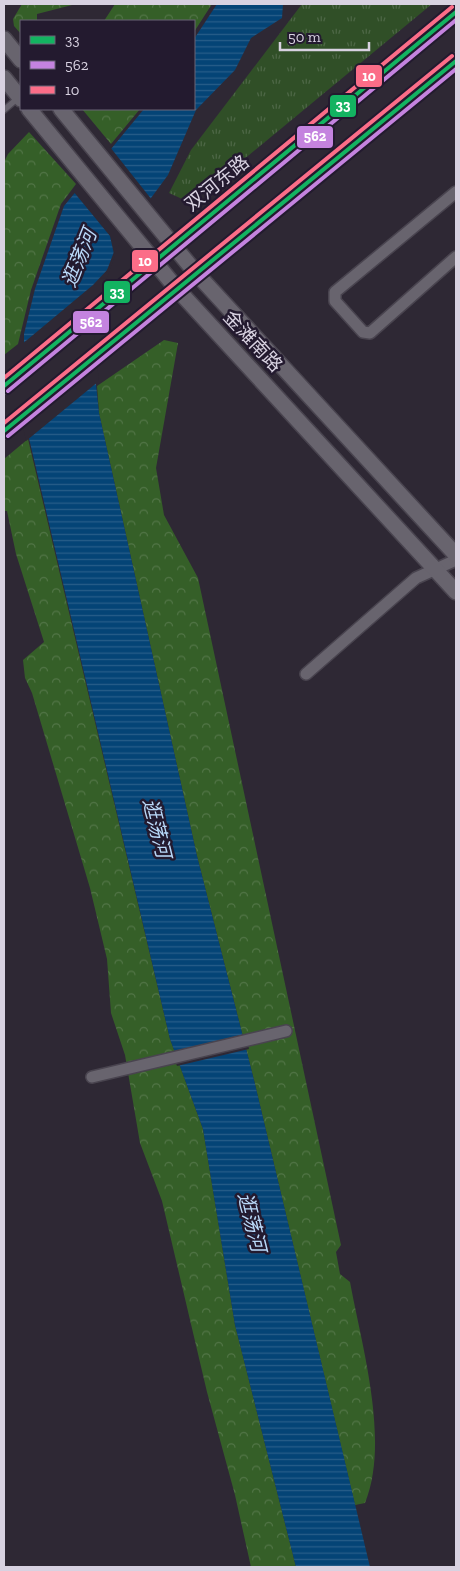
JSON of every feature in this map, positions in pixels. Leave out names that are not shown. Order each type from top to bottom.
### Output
[{"type":"street","name":"双河东路","points":[[7,384],[154,260],[456,12]]},
{"type":"street","points":[[4,38],[20,59]]},
{"type":"street","points":[[7,428],[456,61]]},
{"type":"street","name":"金滩南路","points":[[4,78],[20,98]]},
{"type":"street","name":"金滩南路","points":[[30,110],[177,289],[456,592]]},
{"type":"street","name":"金滩南路","points":[[62,110],[196,273],[456,555]]},
{"type":"street","points":[[456,192],[335,292],[335,301],[363,332],[370,333],[456,257]]},
{"type":"street","points":[[306,674],[416,578],[456,560]]},
{"type":"street","points":[[92,1077],[286,1031]]},
{"type":"lane","points":[[4,110],[20,103]]},
{"type":"green space","points":[[22,4],[76,4],[37,14],[37,20],[20,20],[20,33],[14,26],[13,19]]},
{"type":"green space","points":[[115,4],[212,4],[195,30],[195,20],[105,20]]},
{"type":"green space","points":[[302,4],[432,4],[191,203],[169,193],[191,150]]},
{"type":"green space","points":[[83,110],[139,110],[111,144]]},
{"type":"green space","points":[[29,132],[76,184],[61,204],[31,290],[18,344],[4,355],[4,162],[8,154]]},
{"type":"green space","points":[[164,340],[178,343],[156,468],[164,515],[198,578],[341,1245],[336,1252],[340,1274],[350,1282],[367,1364],[374,1423],[375,1451],[372,1478],[365,1503],[355,1505],[254,1080],[197,856],[99,413],[97,386]]},
{"type":"green space","points":[[28,439],[170,1039],[203,1129],[235,1325],[296,1567],[251,1567],[162,1201],[140,1143],[125,1055],[111,1013],[107,959],[90,888],[32,693],[25,678],[23,660],[44,642],[16,554],[7,511],[4,511],[4,459]]},
{"type":"water","name":"逛荡河","points":[[217,4],[283,4],[282,18],[251,38],[235,70],[196,110],[168,175],[117,244],[94,304],[91,336],[99,413],[197,856],[254,1080],[370,1567],[296,1567],[235,1325],[203,1129],[170,1039],[24,417],[24,334],[35,289],[64,206],[143,110],[195,110],[195,37]]},
{"type":"pier","points":[[110,147],[152,200],[127,231],[114,253],[115,256],[97,305],[94,336],[99,381],[26,441],[21,417],[21,345],[93,285],[109,268],[114,254],[110,236],[73,191]]},
{"type":"pier","points":[[245,1034],[249,1049],[177,1066],[172,1052]]},
{"type":"transit line","name":"10","points":[[4,378],[452,7]]},
{"type":"transit line","name":"33","points":[[4,386],[456,12]]},
{"type":"transit line","name":"562","points":[[8,391],[456,20]]},
{"type":"transit line","name":"10","points":[[4,423],[452,56]]},
{"type":"transit line","name":"33","points":[[4,431],[456,61]]},
{"type":"transit line","name":"562","points":[[8,436],[456,69]]}]
